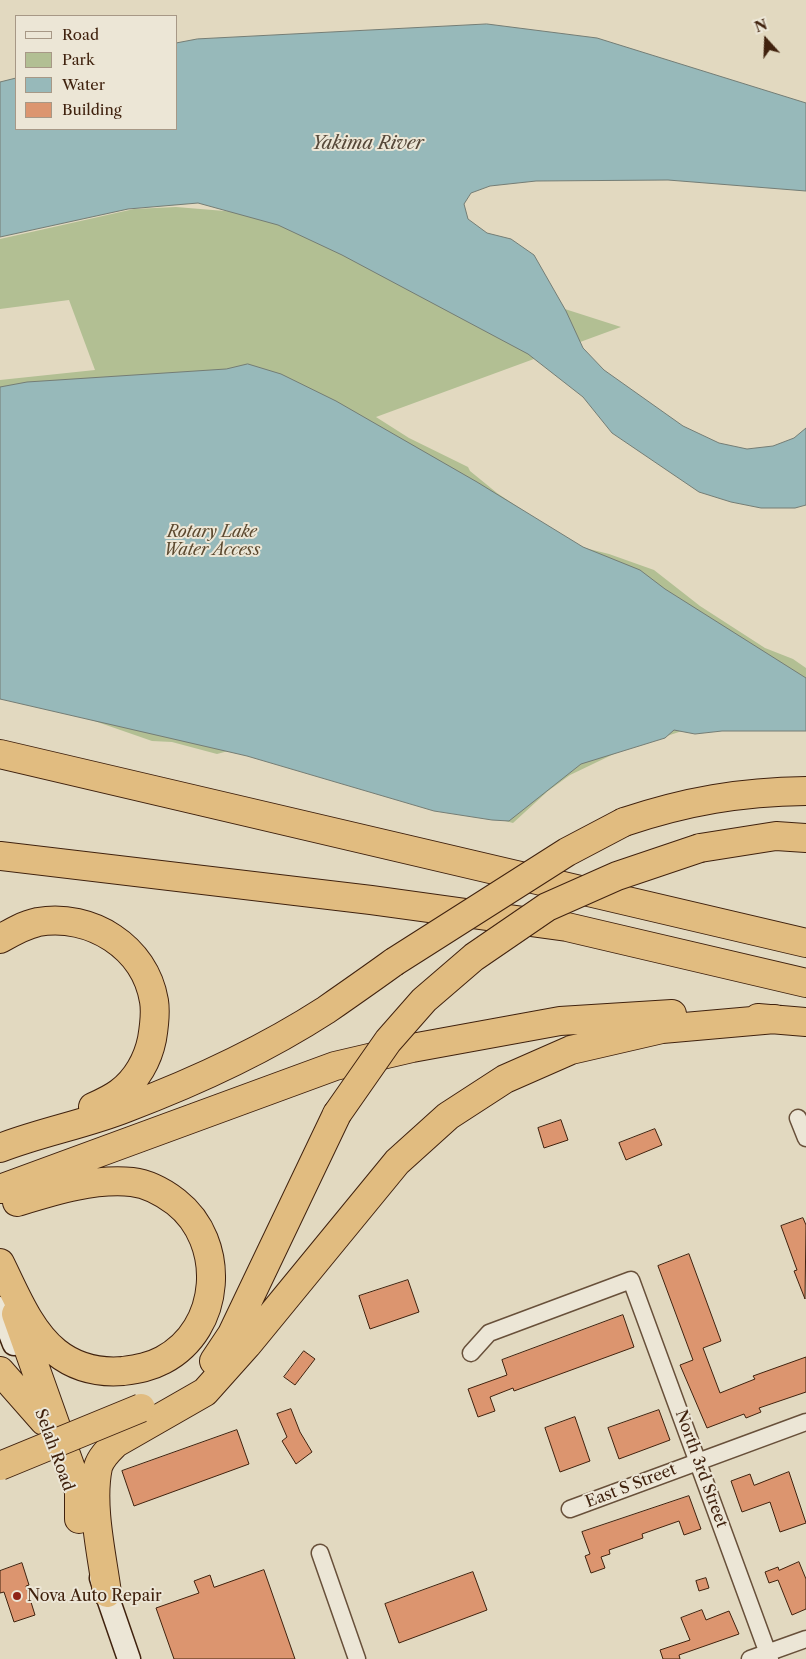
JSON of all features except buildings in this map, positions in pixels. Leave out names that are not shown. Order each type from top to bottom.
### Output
[{"type":"highway","points":[[0,754],[806,943]]},
{"type":"highway","points":[[34,1135],[124,1109],[200,1078],[269,1043],[325,1010],[394,962],[567,852],[624,822],[667,808],[722,796],[806,791]]},
{"type":"highway","points":[[0,1466],[142,1408],[187,1386],[205,1372],[232,1334],[337,1114],[388,1041],[424,1000],[474,957],[546,907],[617,876],[700,848],[776,836],[806,838]]},
{"type":"highway","points":[[0,856],[371,900],[567,927],[806,983]]},
{"type":"highway","points":[[0,939],[17,929],[37,922],[69,921],[100,929],[130,953],[148,983],[154,1001],[155,1022],[146,1062],[120,1092],[104,1102],[34,1135],[0,1148]]},
{"type":"highway","points":[[0,1206],[42,1185],[335,1066],[412,1048],[560,1021],[662,1014],[806,1022]]},
{"type":"highway","points":[[106,1593],[95,1496],[98,1466],[105,1453],[116,1443],[205,1392],[397,1162],[448,1116],[505,1079],[571,1050],[662,1029],[775,1019]]},
{"type":"highway","points":[[0,1189],[42,1185],[131,1182],[148,1185],[167,1194],[182,1207],[196,1224],[211,1258],[213,1278],[202,1318],[191,1335],[164,1360],[142,1369],[115,1372],[85,1369],[71,1364],[54,1351],[29,1321],[0,1263]]},
{"type":"highway","points":[[0,1269],[79,1491],[80,1519]]},
{"type":"highway","points":[[0,1371],[44,1421]]},
{"type":"main road","name":"Selah Road","points":[[0,1308],[44,1421],[129,1659]]},
{"type":"street","points":[[798,1118],[806,1138]]},
{"type":"street","name":"North 3rd Street","points":[[471,1353],[489,1333],[631,1280],[769,1656]]},
{"type":"street","name":"East S Street","points":[[570,1509],[806,1422]]},
{"type":"street","points":[[320,1553],[357,1659]]},
{"type":"street","points":[[750,1659],[769,1656],[806,1638]]},
{"type":"green space","name":"Rotary Lake Water Access","points":[[176,207],[237,212],[518,294],[621,327],[376,417],[409,438],[468,467],[470,471],[497,493],[567,540],[585,548],[609,554],[654,570],[700,606],[765,648],[793,659],[806,668],[806,727],[682,731],[618,752],[570,775],[548,791],[513,823],[232,750],[217,754],[172,742],[152,741],[83,717],[0,697],[0,380],[95,370],[69,300],[0,309],[0,239],[134,209]]},
{"type":"water","name":"Yakima River","points":[[487,24],[597,38],[806,103],[806,191],[668,180],[536,181],[490,186],[471,193],[464,204],[468,219],[487,233],[511,239],[534,255],[566,311],[583,348],[604,370],[683,426],[719,443],[747,449],[773,446],[794,438],[806,428],[806,505],[795,508],[761,508],[731,502],[699,492],[612,433],[583,397],[528,354],[342,255],[278,225],[198,203],[128,209],[0,237],[0,82],[15,78],[15,130],[178,130],[178,43],[197,39]]},
{"type":"water","name":"Rotary Lake Water Access","points":[[248,364],[281,374],[336,401],[477,482],[583,547],[640,570],[665,589],[806,678],[806,731],[722,731],[695,734],[674,730],[665,738],[581,764],[509,821],[434,811],[247,756],[0,699],[0,387],[27,382],[226,369]]},
{"type":"place","name":"Nova Auto Repair","points":[[17,1596]]}]
